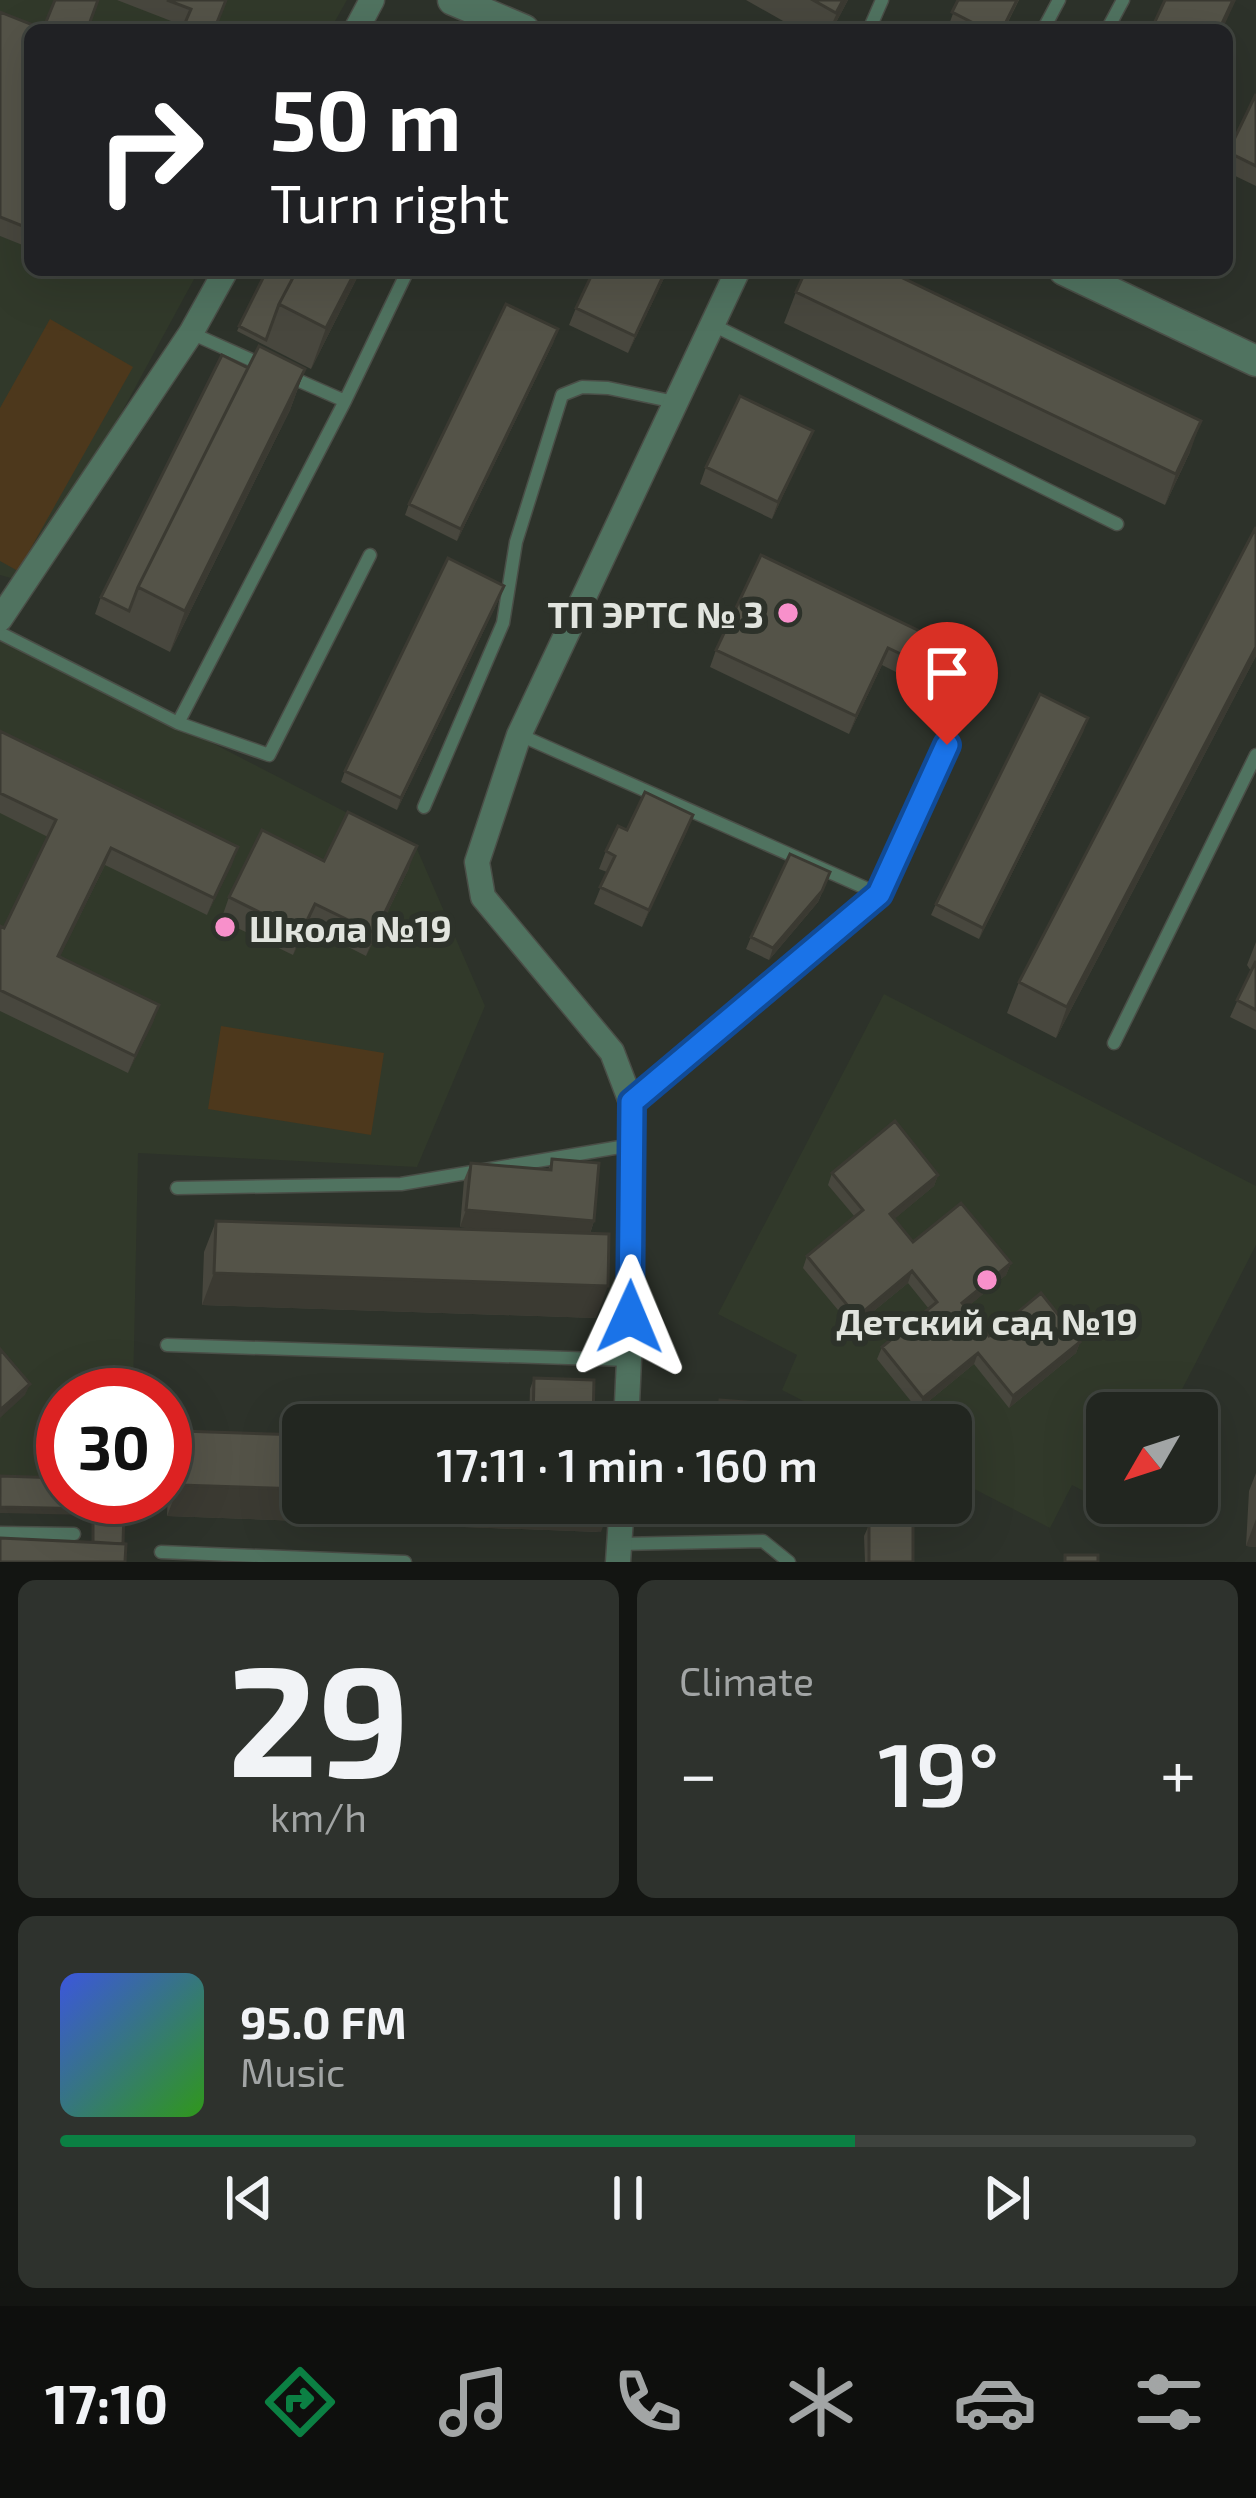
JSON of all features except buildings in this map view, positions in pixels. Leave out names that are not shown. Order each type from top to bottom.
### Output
[{"type":"street","points":[[453,0],[510,24]]},
{"type":"street","points":[[0,620],[191,333],[223,276]]},
{"type":"street","points":[[627,1404],[632,1102],[612,1052],[483,897],[477,862],[519,734],[735,276]]},
{"type":"street","points":[[1077,276],[1256,361]]},
{"type":"lane","points":[[178,723],[405,276]]},
{"type":"lane","points":[[713,325],[1117,524]]},
{"type":"lane","points":[[191,333],[345,401]]},
{"type":"lane","points":[[424,807],[503,623],[516,542],[562,395],[582,387],[608,388],[676,402]]},
{"type":"lane","points":[[0,633],[178,723],[269,755],[370,555]]},
{"type":"lane","points":[[519,734],[879,894]]},
{"type":"lane","points":[[632,1102],[879,894],[947,745]]},
{"type":"lane","points":[[1114,1043],[1256,754]]},
{"type":"lane","points":[[177,1188],[401,1184],[633,1145]]},
{"type":"lane","points":[[167,1345],[629,1360]]},
{"type":"lane","points":[[0,1533],[74,1534]]},
{"type":"lane","points":[[619,1553],[763,1540],[789,1562]]},
{"type":"lane","points":[[161,1552],[406,1562]]},
{"type":"shaded area","points":[[0,0],[347,0],[333,24],[24,24],[24,276],[196,276],[29,583],[0,575]]},
{"type":"shaded area","points":[[50,319],[133,367],[18,571],[0,561],[0,408]]},
{"type":"shaded area","name":"Школа №19","points":[[0,633],[417,849],[485,1006],[417,1167],[138,1153],[134,1368],[36,1368],[36,1477],[0,1476]]},
{"type":"shaded area","name":"Детский сад №19","points":[[884,994],[1256,1186],[1256,1245],[1181,1392],[1086,1392],[1086,1492],[1072,1485],[1050,1528],[972,1488],[972,1404],[809,1404],[782,1390],[797,1355],[718,1314]]},
{"type":"shaded area","points":[[221,1026],[384,1053],[371,1135],[208,1109]]},
{"type":"place","name":"ТП ЭРТС № 3","points":[[788,613]]},
{"type":"place","name":"Школа №19","points":[[225,927]]},
{"type":"place","name":"Детский сад №19","points":[[987,1280]]},
{"type":"route","points":[[630,1317],[632,1102],[879,894],[947,745]]}]
